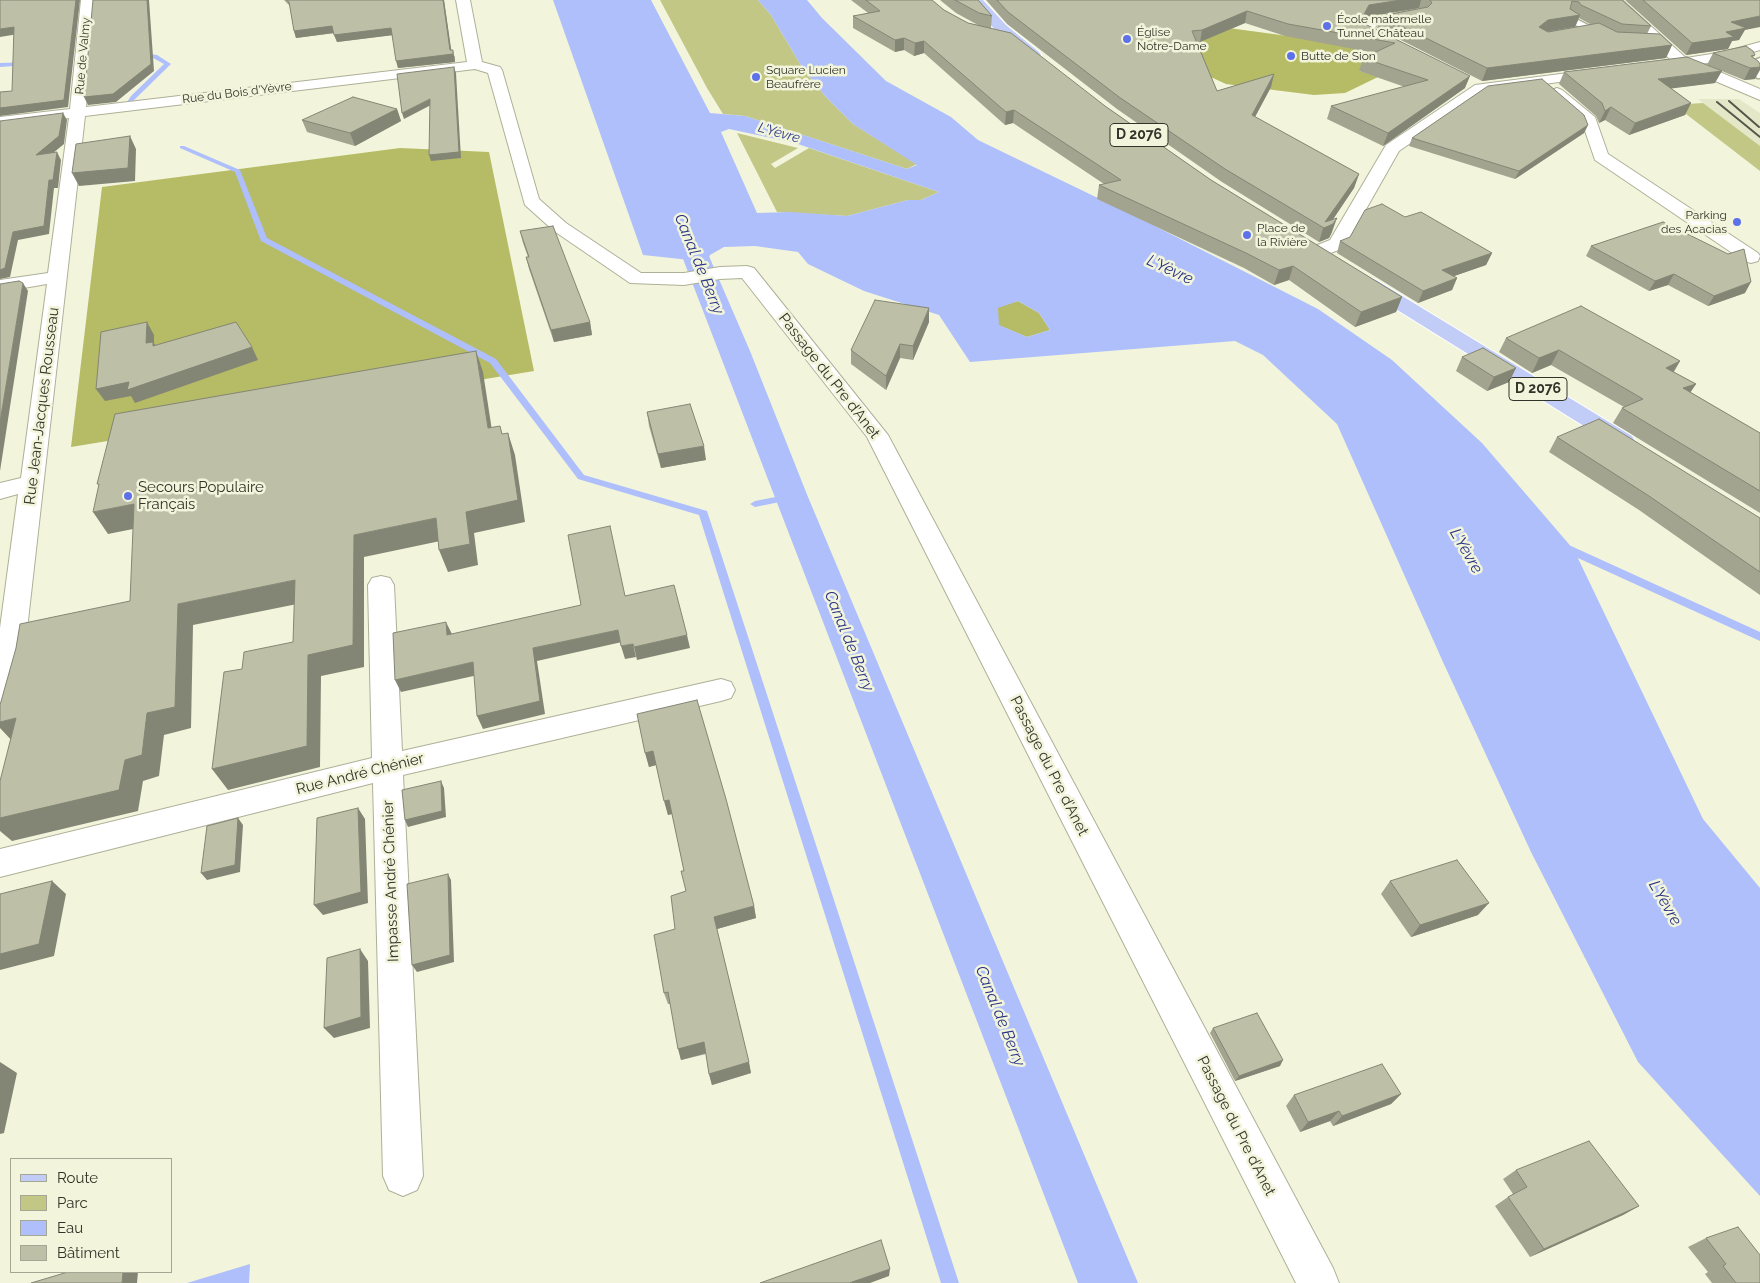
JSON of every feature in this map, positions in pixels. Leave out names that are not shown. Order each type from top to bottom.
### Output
[{"type":"main road","points":[[976,0],[1015,40],[1048,66]]},
{"type":"main road","name":"D 2076","points":[[1309,248],[1644,454]]},
{"type":"street","name":"Rue de Valmy","points":[[78,112],[88,0]]},
{"type":"street","points":[[463,0],[475,65],[495,70],[511,122],[531,201],[560,228]]},
{"type":"street","points":[[1614,0],[1656,43],[1682,62],[1760,95]]},
{"type":"street","points":[[1398,3],[1419,14],[1371,22],[1367,31],[1410,53]]},
{"type":"street","points":[[1567,34],[1592,30]]},
{"type":"street","points":[[989,35],[1015,40]]},
{"type":"street","points":[[1644,68],[1726,56],[1760,46]]},
{"type":"street","points":[[1309,248],[1336,244],[1392,148],[1480,88],[1614,71],[1588,59]]},
{"type":"street","name":"Rue du Bois d'Yèvre","points":[[0,122],[475,65]]},
{"type":"street","points":[[1461,79],[1480,88]]},
{"type":"street","points":[[1542,80],[1589,120],[1600,156],[1751,257]]},
{"type":"street","name":"Rue Jean-Jacques Rousseau","points":[[0,698],[10,656],[78,112]]},
{"type":"street","points":[[511,122],[533,142]]},
{"type":"street","points":[[551,199],[560,228]]},
{"type":"street","name":"Passage du Pre d’Anet","points":[[560,228],[637,278],[684,279],[734,272],[877,434],[1318,1283]]},
{"type":"street","points":[[0,286],[58,277]]},
{"type":"street","points":[[0,491],[32,483]]},
{"type":"street","name":"Impasse André Chénier","points":[[381,585],[386,767],[403,1176]]},
{"type":"street","name":"Rue André Chénier","points":[[0,863],[386,767],[721,690]]},
{"type":"lane","points":[[1570,17],[1570,19],[1607,37]]},
{"type":"lane","points":[[1760,60],[1752,63],[1760,76]]},
{"type":"shaded area","points":[[1698,99],[1739,99],[1760,113],[1760,152]]},
{"type":"green space","name":"Square Lucien Beaufrère","points":[[660,0],[758,0],[771,15],[802,67],[825,96],[853,124],[917,164],[907,169],[745,116],[723,114]]},
{"type":"green space","points":[[1214,26],[1369,47],[1354,55],[1375,63],[1359,71],[1378,77],[1345,93],[1314,95],[1226,84],[1202,73],[1193,45]]},
{"type":"green space","points":[[1703,103],[1760,146],[1760,171],[1686,114],[1687,104]]},
{"type":"green space","points":[[737,133],[798,148],[771,164],[775,168],[809,148],[939,192],[921,200],[908,200],[847,216],[777,212]]},
{"type":"green space","points":[[400,148],[489,152],[534,371],[71,447],[102,187]]},
{"type":"green space","points":[[1018,301],[1039,313],[1050,330],[1027,337],[998,325],[998,307]]},
{"type":"water","name":"L'Yèvre","points":[[553,0],[651,0],[710,113],[745,116],[907,169],[917,165],[853,124],[825,96],[802,67],[771,15],[758,0],[807,0],[822,18],[886,81],[951,117],[978,140],[1137,217],[1318,309],[1392,360],[1482,443],[1574,550],[1703,819],[1760,888],[1760,1196],[1638,1062],[1531,852],[1443,662],[1337,424],[1263,355],[1235,341],[970,362],[939,315],[864,291],[808,264],[798,252],[755,246],[724,247],[710,255],[707,262],[709,269],[698,271],[690,260],[643,255]],"holes":[[[729,129],[795,143],[939,192],[921,200],[908,200],[847,216],[790,212],[757,213],[721,132]],[[1018,301],[1039,313],[1050,330],[1027,337],[999,325],[998,308]]]},
{"type":"water","points":[[250,1264],[249,1283],[187,1283]]},
{"type":"building","points":[[0,0],[76,0],[64,100],[0,108],[0,92],[12,91],[14,27],[0,29]]},
{"type":"building","points":[[93,0],[147,0],[151,64],[113,94],[84,97]]},
{"type":"building","points":[[287,0],[443,0],[450,50],[453,50],[453,54],[396,61],[391,28],[334,35],[332,26],[294,31],[289,2]]},
{"type":"building","points":[[866,0],[932,0],[944,10],[968,23],[1011,33],[1105,106],[1211,180],[1402,297],[1361,312],[1293,266],[1279,270],[1099,185],[1121,180],[1014,110],[1006,112],[924,41],[915,43],[904,38],[895,40],[853,16],[880,11]]},
{"type":"building","points":[[955,0],[978,0],[992,16],[979,13]]},
{"type":"building","points":[[997,0],[1401,0],[1369,5],[1362,18],[1365,24],[1470,76],[1388,133],[1331,106],[1428,80],[1363,58],[1395,43],[1288,24],[1247,11],[1202,30],[1192,31],[1217,91],[1274,74],[1252,115],[1359,174],[1325,222],[1337,218],[1333,224],[1324,228],[1225,169],[1119,97],[1008,12]]},
{"type":"building","points":[[1430,0],[1622,0],[1651,26],[1622,24],[1581,5],[1579,2],[1572,1],[1570,9],[1580,15],[1548,20],[1539,27],[1548,32],[1599,23],[1617,32],[1660,34],[1672,45],[1487,68],[1381,16],[1428,7],[1432,3]]},
{"type":"building","points":[[1643,0],[1760,0],[1760,16],[1731,22],[1746,28],[1726,32],[1734,37],[1692,43]]},
{"type":"building","points":[[1746,46],[1753,51],[1755,55],[1751,56],[1758,61],[1760,67],[1750,68],[1713,53]]},
{"type":"building","points":[[1687,57],[1722,71],[1658,79],[1691,103],[1635,123],[1611,107],[1605,111],[1602,103],[1564,72]]},
{"type":"building","points":[[454,67],[459,152],[429,155],[430,99],[402,113],[397,74]]},
{"type":"building","points":[[1542,79],[1584,115],[1588,125],[1519,171],[1412,138],[1488,86]]},
{"type":"building","points":[[353,97],[397,109],[350,133],[302,120]]},
{"type":"building","points":[[63,113],[59,136],[36,155],[57,152],[53,180],[49,180],[44,226],[13,232],[5,268],[0,270],[0,121]]},
{"type":"building","points":[[130,136],[128,168],[72,173],[76,144]]},
{"type":"building","points":[[1382,204],[1405,217],[1421,212],[1492,253],[1442,270],[1457,278],[1423,291],[1340,241],[1350,237],[1365,210]]},
{"type":"building","points":[[1663,222],[1728,254],[1744,249],[1751,282],[1714,296],[1674,274],[1655,281],[1591,246]]},
{"type":"building","points":[[553,226],[590,322],[551,330],[526,257],[529,257],[520,231]]},
{"type":"building","points":[[19,281],[23,283],[0,422],[0,284]]},
{"type":"building","points":[[875,300],[929,308],[913,346],[900,344],[886,376],[851,350]]},
{"type":"building","points":[[1581,306],[1680,361],[1666,368],[1696,384],[1683,388],[1760,433],[1760,491],[1622,408],[1643,399],[1559,350],[1539,358],[1506,338]]},
{"type":"building","points":[[147,322],[146,343],[153,342],[153,346],[236,322],[252,347],[127,390],[129,382],[96,389],[101,332]]},
{"type":"building","points":[[1483,348],[1516,368],[1494,377],[1462,357]]},
{"type":"building","points":[[476,351],[488,428],[500,426],[502,434],[508,433],[518,500],[466,512],[470,544],[439,550],[436,518],[354,535],[353,645],[308,655],[307,746],[212,769],[224,672],[242,669],[244,652],[293,642],[295,580],[178,604],[175,707],[147,713],[142,755],[125,760],[119,790],[0,818],[0,781],[16,718],[0,722],[0,705],[16,648],[20,624],[130,601],[134,504],[93,512],[99,484],[97,484],[115,414]]},
{"type":"building","points":[[690,404],[704,446],[658,454],[647,412]]},
{"type":"building","points":[[1599,419],[1760,518],[1760,572],[1649,496],[1557,437]]},
{"type":"building","points":[[610,526],[625,596],[674,585],[687,635],[634,647],[633,644],[621,646],[618,630],[533,648],[540,701],[477,716],[473,662],[395,680],[393,633],[446,622],[447,635],[581,605],[568,535]]},
{"type":"building","points":[[697,700],[726,799],[754,906],[714,917],[749,1062],[709,1074],[704,1042],[678,1049],[668,992],[664,993],[654,935],[675,929],[671,896],[686,891],[681,871],[684,871],[669,800],[664,801],[653,751],[645,753],[637,714]]},
{"type":"building","points":[[441,781],[442,811],[405,820],[402,790]]},
{"type":"building","points":[[358,808],[361,892],[314,905],[317,818]]},
{"type":"building","points":[[238,818],[235,865],[201,873],[207,826]]},
{"type":"building","points":[[1457,860],[1489,903],[1420,925],[1390,881]]},
{"type":"building","points":[[448,874],[450,955],[412,965],[407,884]]},
{"type":"building","points":[[52,881],[39,944],[0,954],[0,894]]},
{"type":"building","points":[[360,949],[361,1017],[324,1028],[327,958]]},
{"type":"building","points":[[1257,1013],[1283,1060],[1239,1076],[1213,1028]]},
{"type":"building","points":[[1382,1064],[1401,1094],[1342,1116],[1339,1111],[1308,1122],[1294,1095]]},
{"type":"building","points":[[1589,1141],[1639,1206],[1544,1249],[1508,1197],[1527,1187],[1516,1170]]},
{"type":"building","points":[[1738,1227],[1760,1255],[1760,1283],[1736,1283],[1723,1266],[1726,1264],[1706,1238]]},
{"type":"building","points":[[881,1240],[890,1269],[849,1283],[760,1283]]},
{"type":"building","points":[[65,1273],[123,1273],[122,1283],[31,1283]]},
{"type":"waterway","points":[[130,102],[168,64],[155,56],[138,54]]},
{"type":"waterway","points":[[0,65],[28,63]]},
{"type":"waterway","points":[[182,147],[238,171],[264,239],[493,361],[581,477],[703,513],[950,1283]]},
{"type":"waterway","name":"Canal de Berry","points":[[686,233],[1108,1283]]},
{"type":"waterway","points":[[755,504],[791,497]]},
{"type":"waterway","points":[[1560,545],[1760,637]]},
{"type":"railway","points":[[1729,101],[1759,127]]},
{"type":"railway","points":[[1717,102],[1760,137]]},
{"type":"place","name":"École maternelle Tunnel Château","points":[[1327,26]]},
{"type":"place","name":"Église Notre-Dame","points":[[1127,39]]},
{"type":"place","name":"Butte de Sion","points":[[1291,56]]},
{"type":"place","name":"Square Lucien Beaufrère","points":[[756,77]]},
{"type":"place","name":"Parking des Acacias","points":[[1737,222]]},
{"type":"place","name":"Place de la Rivière","points":[[1247,235]]},
{"type":"place","name":"Secours Populaire Français","points":[[128,496]]}]
